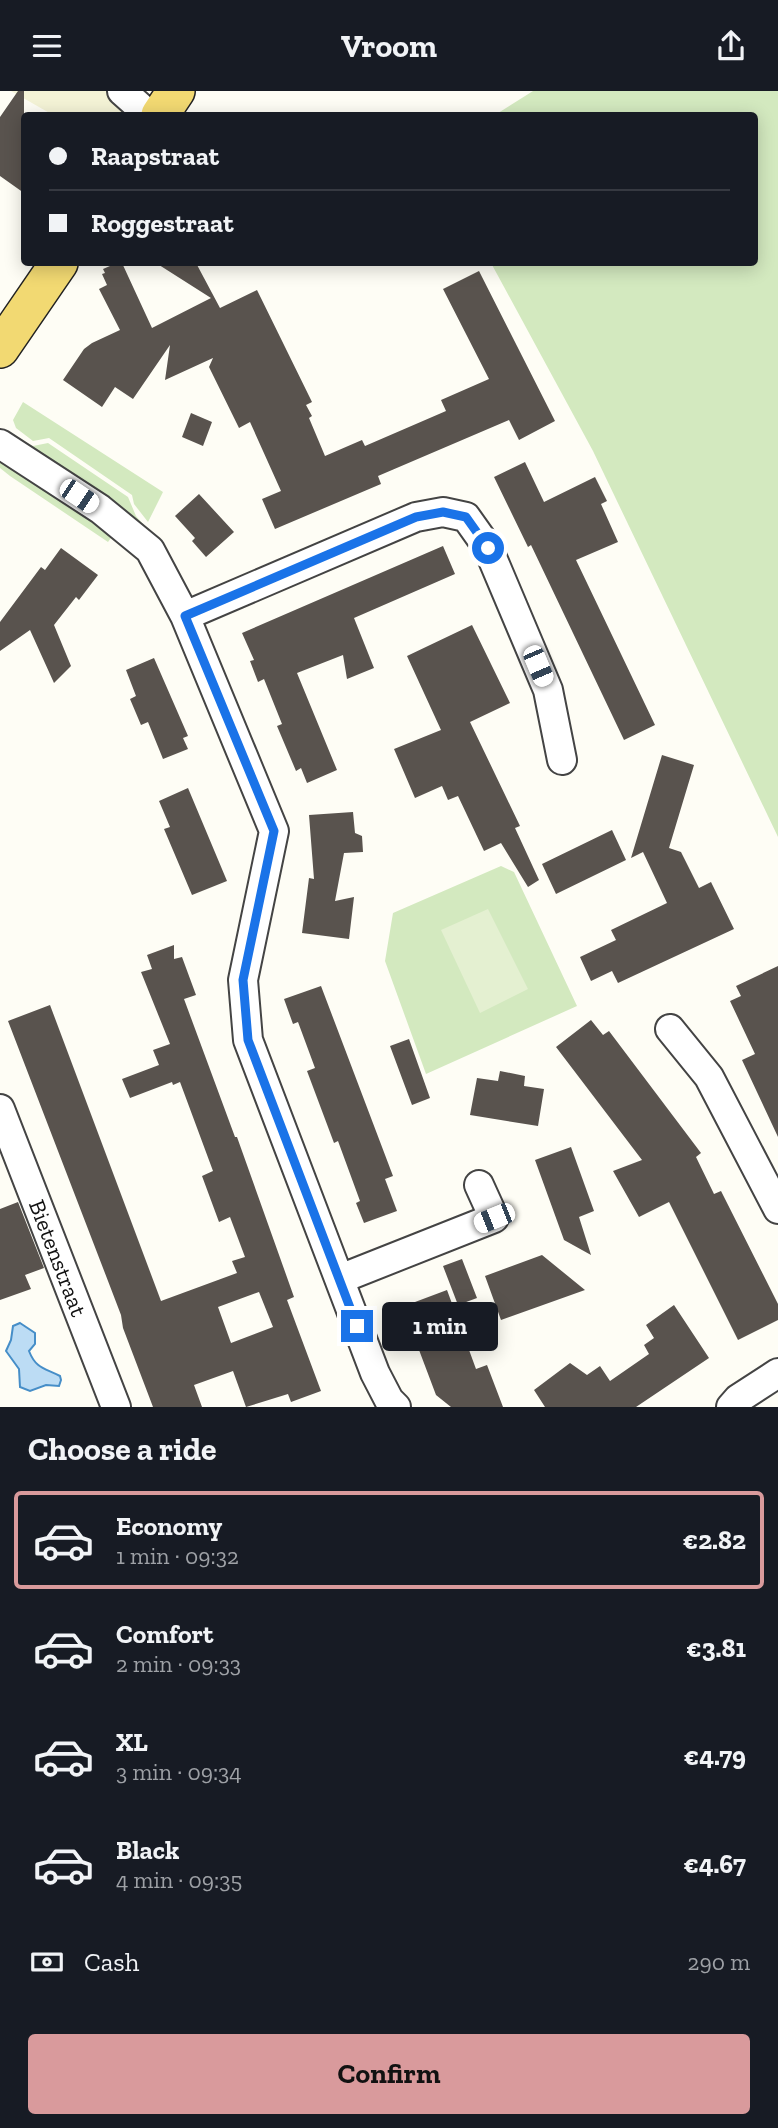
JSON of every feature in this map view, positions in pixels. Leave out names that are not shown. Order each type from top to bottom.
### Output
[{"type":"main road","points":[[162,112],[176,91]]},
{"type":"main road","points":[[2,340],[57,266]]},
{"type":"street","points":[[122,91],[146,112]]},
{"type":"street","points":[[0,444],[100,509],[150,550],[185,616],[274,831],[243,980],[248,1040],[375,1373],[389,1400],[396,1407]]},
{"type":"street","points":[[185,616],[416,517],[443,512],[466,517],[488,548],[548,690],[562,760]]},
{"type":"street","points":[[670,1029],[709,1077],[778,1209]]},
{"type":"street","name":"Bietenstraat","points":[[0,1109],[116,1407]]},
{"type":"street","points":[[340,1279],[494,1218],[479,1185]]},
{"type":"street","points":[[731,1407],[738,1399],[778,1373]]},
{"type":"green space","points":[[11,91],[141,91],[126,112],[48,112]]},
{"type":"green space","points":[[533,91],[778,91],[778,837],[593,451],[493,266],[758,266],[758,112],[500,112]]},
{"type":"green space","points":[[23,402],[163,492],[148,522],[134,504],[132,495],[49,438],[33,441],[16,428],[13,420]]},
{"type":"green space","points":[[27,443],[33,446],[48,443],[128,497],[136,516],[171,557],[167,560],[25,446]]},
{"type":"green space","points":[[0,459],[113,535],[108,542],[10,476],[0,468]]},
{"type":"green space","points":[[501,866],[514,872],[577,1006],[426,1074],[385,961],[393,913]]},
{"type":"green space","points":[[488,909],[528,989],[480,1013],[441,930]]},
{"type":"water","points":[[20,1323],[35,1333],[35,1344],[29,1351],[32,1357],[42,1367],[60,1376],[59,1386],[46,1385],[30,1391],[20,1387],[19,1369],[6,1351],[13,1326]]},
{"type":"building","points":[[18,91],[24,91],[24,112],[21,112],[21,191],[0,176],[0,117]]},
{"type":"building","points":[[123,266],[152,328],[211,298],[161,266],[198,266],[220,308],[257,290],[312,402],[306,405],[312,416],[309,418],[325,456],[362,440],[365,446],[446,411],[441,400],[489,379],[443,289],[479,271],[555,421],[519,440],[509,420],[378,476],[381,484],[275,529],[262,499],[281,491],[250,422],[239,428],[209,367],[213,358],[165,380],[170,345],[133,399],[115,387],[102,407],[63,380],[84,349],[120,330],[99,289],[107,285],[102,274],[105,273],[103,269]]},
{"type":"building","points":[[191,413],[212,422],[203,446],[182,437]]},
{"type":"building","points":[[525,462],[544,502],[595,477],[607,501],[601,504],[618,542],[576,560],[655,725],[624,740],[531,545],[528,547],[494,477]]},
{"type":"building","points":[[199,494],[234,532],[206,557],[192,541],[195,538],[175,516]]},
{"type":"building","points":[[443,546],[455,574],[354,618],[374,668],[347,679],[343,655],[297,673],[337,770],[307,783],[301,768],[296,771],[277,726],[282,724],[264,679],[258,682],[250,661],[254,660],[242,633]]},
{"type":"building","points":[[61,548],[98,575],[79,600],[76,597],[54,625],[71,666],[54,683],[30,630],[0,651],[0,622],[41,567],[45,570]]},
{"type":"building","points":[[472,625],[510,703],[470,722],[520,826],[515,828],[539,880],[528,887],[501,843],[484,851],[458,796],[448,800],[442,786],[415,798],[394,749],[441,730],[407,656]]},
{"type":"building","points":[[154,658],[188,736],[183,738],[188,749],[163,759],[148,722],[141,725],[130,699],[136,696],[126,670]]},
{"type":"building","points":[[662,755],[694,765],[669,848],[681,852],[699,888],[711,882],[734,929],[618,983],[612,971],[591,981],[580,957],[616,940],[611,930],[667,903],[643,852],[631,858]]},
{"type":"building","points":[[188,788],[227,881],[192,895],[164,829],[170,827],[159,801]]},
{"type":"building","points":[[353,812],[355,833],[362,836],[363,852],[344,853],[335,901],[354,897],[349,939],[302,933],[309,878],[314,879],[309,815]]},
{"type":"building","points":[[612,830],[626,860],[556,894],[542,864]]},
{"type":"building","points":[[174,945],[174,959],[182,957],[196,995],[184,999],[294,1297],[287,1300],[321,1391],[291,1402],[288,1394],[246,1407],[233,1371],[194,1385],[202,1407],[153,1407],[123,1328],[121,1315],[8,1021],[50,1005],[161,1301],[237,1273],[232,1261],[245,1257],[230,1217],[219,1222],[202,1176],[213,1171],[180,1082],[173,1085],[172,1082],[130,1098],[122,1079],[159,1065],[153,1050],[170,1044],[141,972],[152,969],[147,955]],"holes":[[[259,1292],[273,1327],[231,1343],[218,1307]]]},
{"type":"building","points":[[778,966],[778,1137],[742,1060],[755,1054],[730,1001],[741,996],[736,986]]},
{"type":"building","points":[[321,986],[393,1176],[385,1179],[397,1211],[364,1223],[356,1203],[360,1201],[338,1141],[334,1143],[307,1071],[315,1068],[298,1022],[293,1024],[284,999]]},
{"type":"building","points":[[591,1020],[603,1035],[609,1031],[701,1153],[696,1157],[714,1194],[721,1191],[778,1304],[778,1320],[738,1340],[669,1202],[639,1217],[613,1171],[642,1160],[556,1047]]},
{"type":"building","points":[[409,1039],[430,1098],[412,1105],[390,1046]]},
{"type":"building","points":[[500,1071],[525,1076],[524,1086],[544,1089],[538,1126],[470,1115],[477,1078],[498,1081]]},
{"type":"building","points":[[571,1147],[594,1211],[579,1217],[591,1255],[564,1240],[535,1160]]},
{"type":"building","points":[[18,1202],[44,1268],[25,1275],[31,1289],[0,1300],[0,1209]]},
{"type":"building","points":[[542,1255],[585,1290],[501,1320],[485,1276]]},
{"type":"building","points":[[462,1259],[477,1298],[458,1305],[443,1266]]},
{"type":"building","points":[[447,1290],[476,1369],[487,1365],[503,1407],[451,1407],[436,1395],[413,1334],[417,1333],[407,1305]]},
{"type":"building","points":[[674,1305],[709,1358],[636,1407],[545,1407],[534,1390],[570,1363],[587,1375],[600,1366],[610,1381],[649,1354],[644,1345],[654,1338],[646,1325]]},
{"type":"route","points":[[357,1326],[248,1040],[243,980],[274,831],[185,616],[416,517],[443,512],[466,517],[488,548]]}]
